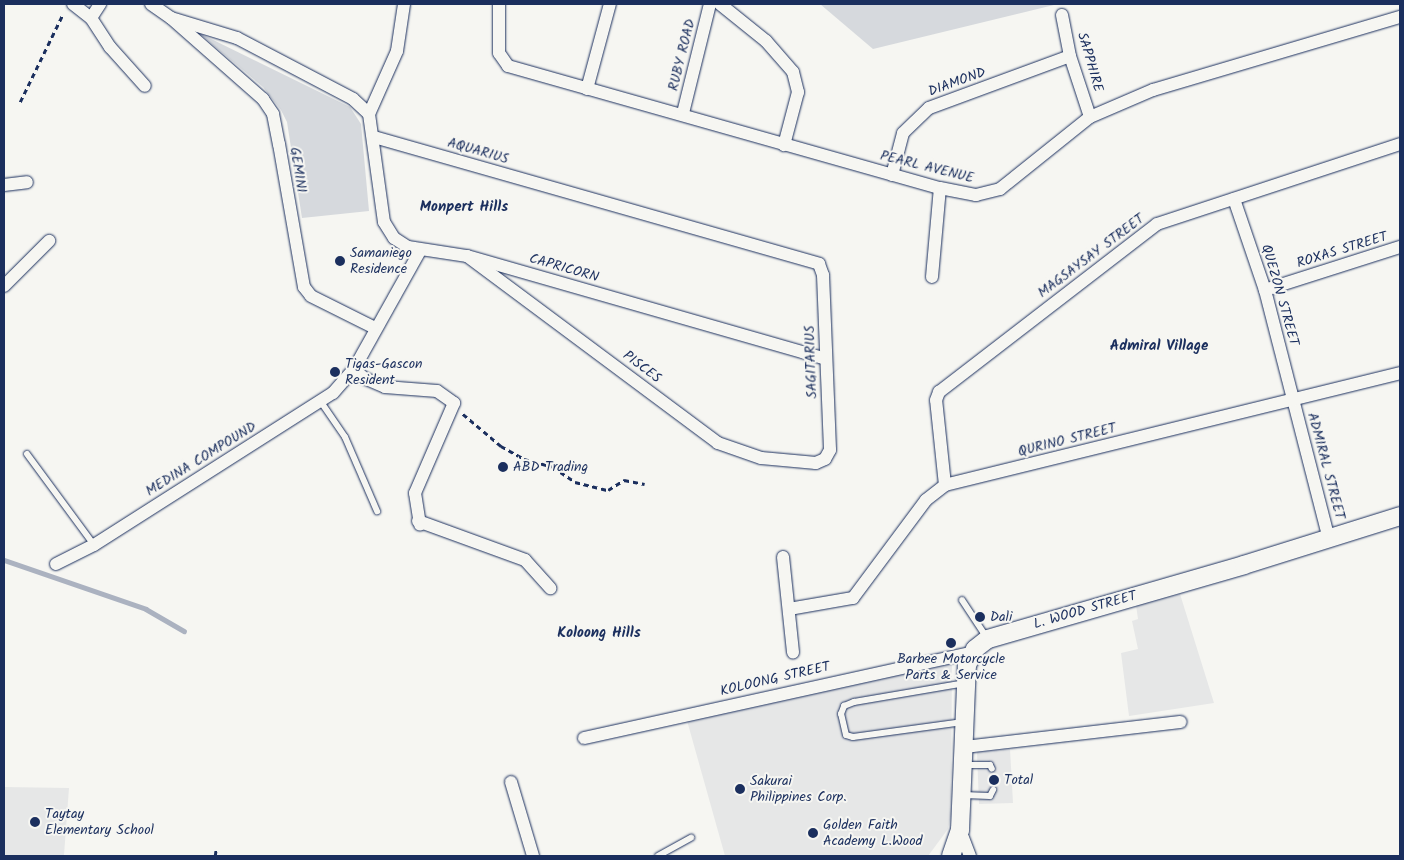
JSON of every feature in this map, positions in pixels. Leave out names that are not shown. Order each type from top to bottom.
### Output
[{"type":"main road","name":"L. WOOD STREET","points":[[972,653],[988,639],[1329,539],[1400,516]]},
{"type":"main road","points":[[951,856],[960,830],[965,683],[972,653]]},
{"type":"street","points":[[91,18],[100,4]]},
{"type":"street","points":[[150,4],[171,18],[237,38],[353,99],[369,114],[374,137]]},
{"type":"street","points":[[369,114],[396,51],[404,4]]},
{"type":"street","name":"PEARL AVENUE","points":[[499,4],[499,53],[508,66],[683,114],[892,175],[940,188],[976,195],[1000,189],[1090,117],[1153,90],[1400,16]]},
{"type":"street","points":[[587,89],[610,4]]},
{"type":"street","name":"RUBY ROAD","points":[[683,114],[710,4]]},
{"type":"street","points":[[720,4],[766,41],[793,72],[798,92],[784,145]]},
{"type":"street","points":[[69,8],[91,18],[110,47],[145,86]]},
{"type":"street","name":"SAPPHIRE","points":[[1062,15],[1070,56],[1090,117]]},
{"type":"street","name":"GEMINI","points":[[171,18],[262,99],[273,114],[304,287],[312,296],[375,328]]},
{"type":"street","name":"DIAMOND","points":[[892,175],[903,132],[929,108],[1070,56]]},
{"type":"street","name":"CAPRICORN","points":[[374,137],[384,222],[394,238],[420,251],[467,256],[826,359]]},
{"type":"street","name":"AQUARIUS","points":[[374,137],[810,259]]},
{"type":"street","name":"MAGSAYSAY STREET","points":[[945,485],[936,400],[944,387],[1157,224],[1400,144]]},
{"type":"street","points":[[4,185],[28,182]]},
{"type":"street","points":[[932,277],[940,188]]},
{"type":"street","name":"QUEZON STREET","points":[[1234,199],[1265,290],[1293,400]]},
{"type":"street","points":[[4,286],[49,241]]},
{"type":"street","name":"ROXAS STREET","points":[[1265,290],[1400,247]]},
{"type":"street","points":[[420,251],[375,328],[354,369],[364,378],[385,387],[437,391],[454,404],[415,493],[419,523],[525,560],[550,588]]},
{"type":"street","name":"PISCES","points":[[467,256],[718,443],[761,458],[816,463]]},
{"type":"street","name":"SAGITARIUS","points":[[810,259],[819,264],[823,275],[830,450],[826,459],[816,463]]},
{"type":"street","name":"MEDINA COMPOUND","points":[[56,564],[94,545],[322,402],[354,369]]},
{"type":"street","name":"QURINO STREET","points":[[789,609],[853,598],[926,500],[945,485],[1400,373]]},
{"type":"street","name":"ADMIRAL STREET","points":[[1293,400],[1329,539]]},
{"type":"street","points":[[783,557],[793,652]]},
{"type":"street","name":"KOLOONG STREET","points":[[584,738],[972,653]]},
{"type":"street","points":[[964,747],[1181,722]]},
{"type":"street","points":[[511,782],[533,856]]},
{"type":"street","points":[[960,830],[970,856]]},
{"type":"lane","points":[[322,402],[345,437],[377,511]]},
{"type":"lane","points":[[27,454],[94,545]]},
{"type":"lane","points":[[962,600],[988,639]]},
{"type":"lane","points":[[964,722],[853,737],[846,735],[843,729],[841,714],[844,706],[854,702],[965,683]]},
{"type":"lane","points":[[963,765],[990,765],[992,769]]},
{"type":"lane","points":[[962,795],[990,796],[993,790]]},
{"type":"lane","points":[[658,856],[691,838]]},
{"type":"path","points":[[20,102],[69,8]]},
{"type":"path","points":[[454,404],[475,426],[501,446],[524,459],[554,467],[575,482],[608,490],[624,480],[645,484]]},
{"type":"path","points":[[215,856],[216,849]]},
{"type":"shaded area","points":[[820,4],[1058,4],[873,49]]},
{"type":"shaded area","points":[[199,33],[350,107],[361,124],[369,211],[302,218],[287,122],[281,110],[263,87]]},
{"type":"shaded area","points":[[1180,594],[1214,703],[1129,716],[1121,653],[1138,649],[1132,621],[1138,619],[1136,605]]},
{"type":"shaded area","points":[[952,656],[951,815],[948,829],[928,856],[725,856],[686,717]]},
{"type":"shaded area","points":[[1010,749],[1013,803],[979,804],[977,752]]},
{"type":"shaded area","name":"Taytay Elementary School","points":[[4,787],[69,788],[64,855],[74,856],[4,856]]},
{"type":"waterway","points":[[4,560],[146,609],[184,631]]},
{"type":"place","name":"Samaniego Residence","points":[[340,261]]},
{"type":"place","name":"Tigas-Gascon Resident","points":[[335,372]]},
{"type":"place","name":"ABD Trading","points":[[503,467]]},
{"type":"place","name":"Dali","points":[[980,617]]},
{"type":"place","name":"Barbee Motorcycle Parts & Service","points":[[951,643]]},
{"type":"place","name":"Total","points":[[994,780]]},
{"type":"place","name":"Sakurai Philippines Corp.","points":[[740,789]]},
{"type":"place","name":"Taytay Elementary School","points":[[35,822]]},
{"type":"place","name":"Golden Faith Academy L.Wood","points":[[813,833]]},
{"type":"district","name":"Monpert Hills","points":[[464,208]]},
{"type":"district","name":"Admiral Village","points":[[1159,347]]},
{"type":"district","name":"Koloong Hills","points":[[599,634]]}]
